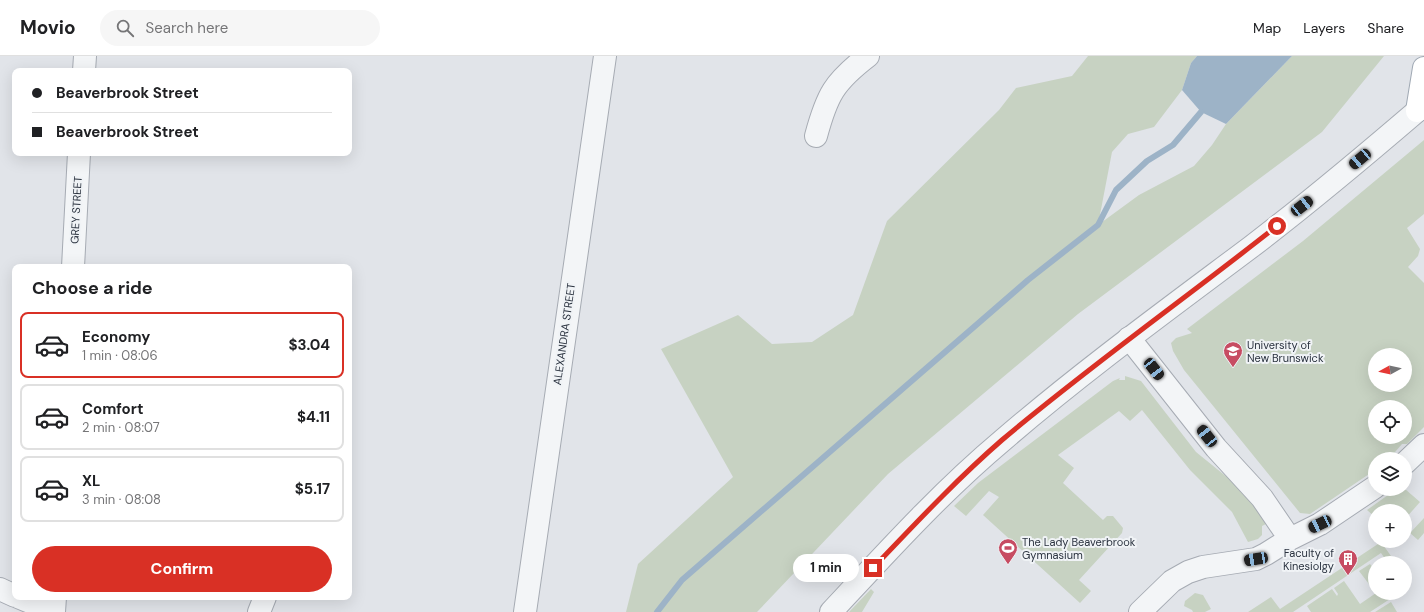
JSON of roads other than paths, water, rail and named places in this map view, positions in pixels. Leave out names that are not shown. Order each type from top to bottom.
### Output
[{"type":"main road","points":[[1420,108],[1424,68]]},
{"type":"street","points":[[84,68],[85,56]]},
{"type":"street","name":"ALEXANDRA STREET","points":[[525,612],[605,56]]},
{"type":"street","points":[[816,136],[824,107],[836,85],[868,56]]},
{"type":"street","points":[[831,612],[947,489],[1002,440],[1129,338],[1258,241],[1420,108]]},
{"type":"street","name":"GREY STREET","points":[[73,264],[80,156]]},
{"type":"street","points":[[1129,338],[1216,448],[1262,498],[1290,539]]},
{"type":"street","points":[[1412,456],[1424,445]]},
{"type":"street","points":[[1140,612],[1172,581],[1188,572],[1203,567],[1256,559],[1290,539],[1320,524],[1368,492]]},
{"type":"street","points":[[0,589],[12,595]]},
{"type":"street","points":[[25,600],[54,612],[55,600]]},
{"type":"street","points":[[259,612],[264,600]]},
{"type":"water","points":[[1197,56],[1292,56],[1226,124],[1201,112],[1182,90],[1191,63]]},
{"type":"waterway","points":[[657,612],[682,580],[1028,280],[1098,225],[1116,190],[1147,161],[1173,145],[1201,112]]},
{"type":"place","name":"University of New Brunswick","points":[[1233,368]]},
{"type":"place","name":"The Lady Beaverbrook Gymnasium","points":[[1008,565]]},
{"type":"place","name":"Faculty of Kinesiolgy","points":[[1348,576]]}]
